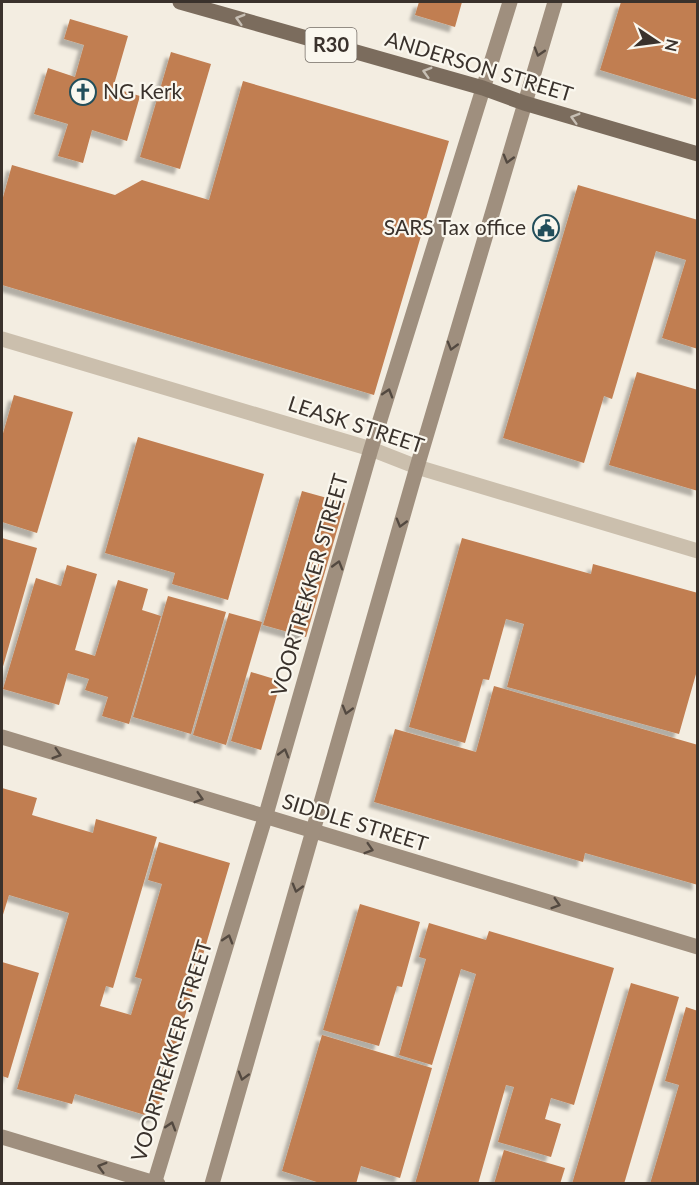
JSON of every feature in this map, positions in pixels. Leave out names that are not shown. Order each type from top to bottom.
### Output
[{"type":"main road","name":"ANDERSON STREET","points":[[180,2],[483,88],[524,103],[698,154]]},
{"type":"street","name":"VOORTREKKER STREET","points":[[154,1183],[265,818],[371,449],[510,2]]},
{"type":"street","points":[[212,1184],[417,467],[555,2]]},
{"type":"street","name":"LEASK STREET","points":[[2,339],[371,449],[417,467],[698,551]]},
{"type":"street","name":"SIDDLE STREET","points":[[2,737],[698,947]]},
{"type":"street","points":[[2,1137],[154,1183]]},
{"type":"building","points":[[419,2],[462,2],[455,27],[415,15]]},
{"type":"building","points":[[621,2],[698,2],[698,100],[600,70]]},
{"type":"building","name":"NG Kerk","points":[[70,19],[128,36],[113,88],[140,96],[127,141],[92,130],[83,163],[58,156],[68,124],[34,114],[48,68],[75,77],[84,45],[64,39]]},
{"type":"building","points":[[171,52],[211,64],[180,169],[140,157]]},
{"type":"building","points":[[243,81],[449,141],[374,395],[2,285],[2,201],[12,165],[115,195],[142,180],[209,200]]},
{"type":"building","points":[[578,185],[698,220],[698,349],[662,338],[686,260],[656,251],[612,399],[604,396],[584,463],[503,438]]},
{"type":"building","points":[[637,372],[698,390],[698,491],[609,465]]},
{"type":"building","points":[[14,395],[73,412],[37,533],[2,522],[2,437]]},
{"type":"building","points":[[138,437],[264,474],[228,600],[172,584],[175,573],[105,553]]},
{"type":"building","points":[[302,491],[345,503],[306,637],[263,625]]},
{"type":"building","points":[[2,538],[37,548],[2,670]]},
{"type":"building","points":[[462,538],[591,574],[593,564],[698,593],[698,667],[679,734],[507,687],[524,624],[506,619],[489,680],[483,679],[465,743],[409,727]]},
{"type":"building","points":[[67,565],[97,574],[75,650],[95,656],[118,580],[148,589],[142,610],[161,616],[129,724],[102,716],[108,697],[85,690],[89,679],[68,673],[59,705],[3,689],[36,578],[61,586]]},
{"type":"building","points":[[168,596],[226,612],[191,734],[133,717]]},
{"type":"building","points":[[229,613],[262,622],[226,745],[193,735]]},
{"type":"building","points":[[251,672],[281,681],[261,750],[231,741]]},
{"type":"building","points":[[494,686],[698,745],[698,885],[585,853],[583,862],[374,802],[395,729],[476,752]]},
{"type":"building","points":[[2,788],[37,798],[32,815],[93,833],[96,819],[157,837],[113,988],[106,986],[100,1006],[131,1015],[142,979],[135,977],[162,884],[148,880],[159,842],[230,863],[155,1118],[75,1094],[72,1104],[17,1089],[69,913],[9,895],[2,918]]},
{"type":"building","points":[[360,904],[420,922],[402,987],[397,986],[379,1046],[323,1030]]},
{"type":"building","points":[[429,923],[486,940],[489,931],[614,968],[574,1105],[551,1098],[545,1119],[561,1124],[551,1157],[498,1142],[514,1087],[506,1085],[478,1184],[415,1184],[476,974],[461,969],[432,1065],[399,1055],[426,959],[419,957]]},
{"type":"building","points":[[2,962],[39,973],[8,1078],[2,1076]]},
{"type":"building","points":[[631,983],[679,997],[624,1184],[572,1184]]},
{"type":"building","points":[[686,1007],[698,1011],[698,1176],[695,1184],[650,1184],[679,1085],[665,1081]]},
{"type":"building","points":[[322,1035],[432,1068],[400,1178],[361,1166],[356,1184],[323,1184],[282,1171]]},
{"type":"building","points":[[504,1150],[565,1168],[560,1184],[494,1184]]},
{"type":"place","name":"NG Kerk","points":[[83,92]]},
{"type":"place","name":"SARS Tax office","points":[[546,228]]}]
